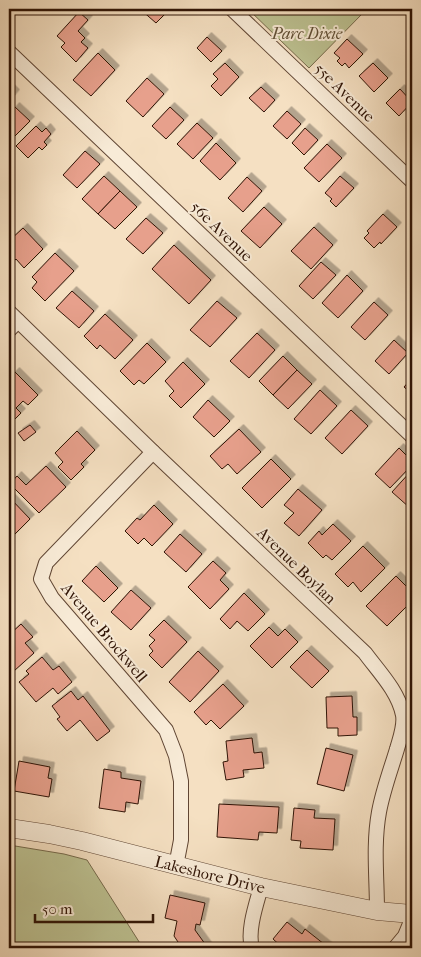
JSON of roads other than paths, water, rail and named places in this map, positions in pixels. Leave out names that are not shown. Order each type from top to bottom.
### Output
[{"type":"street","name":"55e Avenue","points":[[232,9],[412,181]]},
{"type":"street","name":"56e Avenue","points":[[9,52],[412,436]]},
{"type":"street","name":"Avenue Boylan","points":[[12,321],[365,653],[389,684],[400,703],[403,718],[402,732],[380,809],[377,829],[375,852],[376,912]]},
{"type":"street","name":"Avenue Brockwell","points":[[153,452],[46,563],[41,579],[52,598],[166,730],[176,756],[181,781],[181,840],[176,866]]},
{"type":"street","name":"Lakeshore Drive","points":[[9,828],[82,841],[261,887],[376,912],[412,914]]},
{"type":"street","points":[[252,948],[250,941],[251,930],[261,887]]},
{"type":"street","points":[[395,948],[405,936],[412,919]]},
{"type":"park label","name":"Parc Dixie","points":[[307,33]]}]
